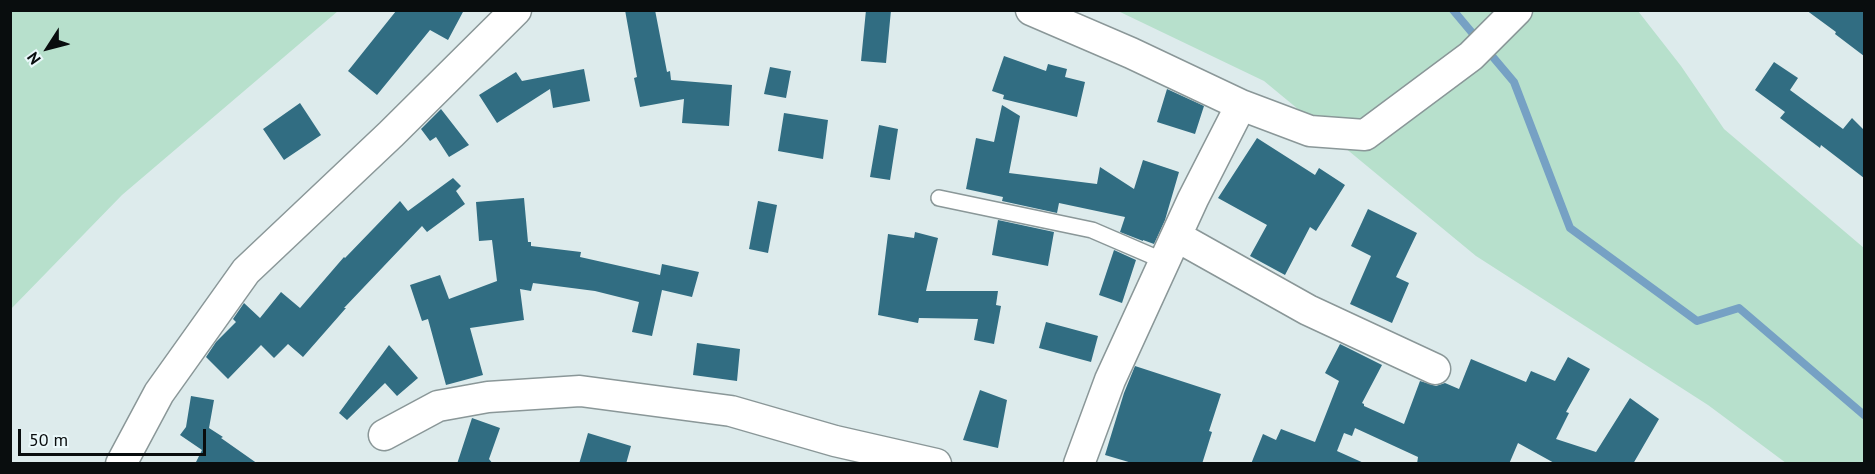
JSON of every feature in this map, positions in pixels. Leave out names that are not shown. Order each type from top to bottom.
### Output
[{"type":"street","points":[[121,464],[159,393],[246,271],[391,134],[516,10]]},
{"type":"street","points":[[1031,10],[1131,53],[1241,105],[1310,131],[1365,135],[1471,56],[1517,10]]},
{"type":"street","points":[[1079,464],[1110,380],[1170,248],[1241,105]]},
{"type":"street","points":[[1170,248],[1436,369]]},
{"type":"street","points":[[384,435],[438,406],[488,397],[580,391],[731,411],[835,441],[936,464]]},
{"type":"lane","points":[[939,198],[1170,248]]},
{"type":"green space","points":[[11,10],[338,11],[122,195],[11,309]]},
{"type":"green space","points":[[1118,11],[1638,11],[1681,66],[1724,129],[1864,248],[1864,463],[1786,463],[1708,405],[1476,256],[1264,81]]},
{"type":"building","points":[[395,10],[464,10],[448,40],[430,30],[377,95],[348,71]]},
{"type":"building","points":[[625,10],[655,10],[667,72],[670,71],[671,80],[732,85],[729,126],[682,123],[684,99],[640,107]]},
{"type":"building","points":[[866,10],[891,10],[886,63],[861,61]]},
{"type":"building","points":[[1806,10],[1864,10],[1864,56],[1835,34],[1836,32]]},
{"type":"building","points":[[1004,56],[1046,71],[1048,64],[1067,69],[1065,77],[1085,82],[1077,117],[1003,99],[1004,95],[992,91]]},
{"type":"building","points":[[1774,62],[1798,78],[1790,90],[1843,129],[1852,118],[1864,130],[1864,178],[1821,145],[1820,148],[1780,118],[1785,112],[1755,90]]},
{"type":"building","points":[[770,67],[791,71],[786,98],[764,94]]},
{"type":"building","points":[[584,69],[590,101],[553,108],[550,89],[497,123],[479,95],[516,72],[522,81]]},
{"type":"building","points":[[1167,89],[1204,106],[1195,134],[1157,122]]},
{"type":"building","points":[[300,103],[321,135],[284,160],[263,129]]},
{"type":"building","points":[[1002,105],[1020,116],[1009,173],[1097,184],[1100,167],[1134,189],[1143,160],[1179,172],[1165,220],[1154,244],[1120,232],[1125,217],[1059,203],[1057,213],[1002,201],[1003,197],[966,189],[976,138],[994,142]]},
{"type":"building","points":[[441,109],[469,145],[449,157],[436,137],[430,141],[421,129]]},
{"type":"building","points":[[784,113],[828,120],[823,159],[778,151]]},
{"type":"building","points":[[879,125],[898,129],[890,180],[870,177]]},
{"type":"building","points":[[1257,138],[1315,175],[1319,168],[1345,185],[1316,231],[1310,227],[1285,275],[1250,256],[1267,225],[1218,198]]},
{"type":"building","points":[[453,178],[461,186],[456,191],[465,204],[427,232],[422,226],[344,308],[346,308],[303,357],[288,344],[274,358],[261,345],[228,379],[206,357],[216,342],[236,322],[233,319],[244,303],[260,318],[281,292],[300,308],[344,257],[400,201],[408,211]]},
{"type":"building","points":[[524,198],[528,242],[531,242],[531,246],[581,252],[580,257],[660,275],[662,264],[699,272],[692,297],[662,290],[652,336],[632,332],[639,302],[595,291],[533,283],[531,291],[520,289],[524,320],[470,328],[483,375],[446,385],[428,319],[422,321],[410,285],[440,275],[449,299],[497,281],[492,240],[479,241],[476,202]]},
{"type":"building","points":[[758,201],[777,205],[768,253],[749,249]]},
{"type":"building","points":[[1368,209],[1417,233],[1396,277],[1409,283],[1392,323],[1350,304],[1371,256],[1351,246]]},
{"type":"building","points":[[998,220],[1054,232],[1048,266],[992,255]]},
{"type":"building","points":[[915,232],[938,238],[926,291],[998,291],[996,305],[1001,306],[994,344],[974,340],[978,319],[919,318],[918,323],[878,315],[888,234],[914,238]]},
{"type":"building","points":[[1114,250],[1136,260],[1122,303],[1099,295]]},
{"type":"building","points":[[1046,322],[1098,336],[1091,362],[1039,348]]},
{"type":"building","points":[[697,343],[740,349],[737,381],[693,375]]},
{"type":"building","points":[[1340,344],[1382,365],[1362,403],[1364,406],[1404,424],[1420,381],[1436,386],[1445,383],[1459,389],[1471,359],[1526,382],[1531,371],[1555,381],[1568,357],[1590,369],[1566,412],[1569,413],[1556,439],[1596,452],[1630,398],[1659,419],[1633,464],[1556,464],[1518,443],[1509,464],[1417,464],[1418,457],[1355,428],[1352,436],[1344,433],[1337,451],[1366,464],[1251,464],[1263,434],[1276,440],[1281,429],[1315,442],[1339,381],[1325,373]]},
{"type":"building","points":[[389,345],[418,378],[397,396],[385,383],[347,420],[339,413]]},
{"type":"building","points":[[1135,366],[1221,394],[1209,431],[1212,432],[1202,464],[1132,463],[1105,455]]},
{"type":"building","points":[[980,390],[1007,400],[998,448],[963,440]]},
{"type":"building","points":[[191,396],[214,400],[209,428],[258,464],[195,464],[202,450],[180,435],[186,427]]},
{"type":"building","points":[[472,418],[500,428],[489,459],[493,464],[457,464]]},
{"type":"building","points":[[588,433],[631,446],[626,464],[579,464]]},
{"type":"waterway","points":[[1453,10],[1479,41]]},
{"type":"waterway","points":[[1487,50],[1514,82],[1570,228],[1697,321],[1739,308],[1864,415]]}]
